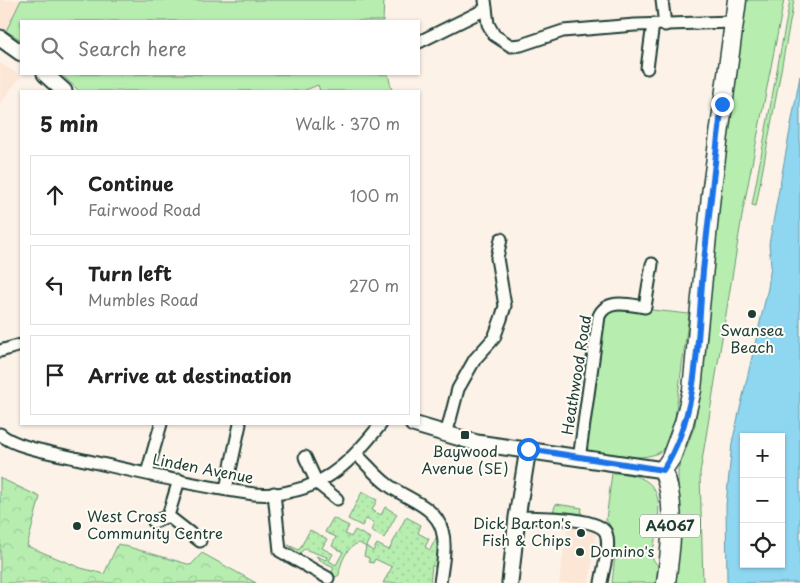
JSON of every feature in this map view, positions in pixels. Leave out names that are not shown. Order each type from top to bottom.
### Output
[{"type":"main road","points":[[663,470],[671,458],[684,422],[692,390],[711,195],[736,0]]},
{"type":"main road","name":"A4067","points":[[663,470],[669,484],[672,507],[666,583]]},
{"type":"street","points":[[647,68],[659,24],[662,0]]},
{"type":"street","points":[[420,41],[486,5],[494,35],[511,46],[521,45],[563,31],[659,24],[734,22]]},
{"type":"street","points":[[0,38],[20,52]]},
{"type":"street","points":[[47,75],[63,90]]},
{"type":"street","points":[[446,435],[458,389],[475,359],[494,338],[505,306],[497,258],[500,240]]},
{"type":"street","name":"Heathwood Road","points":[[579,458],[599,316],[604,308],[611,305],[649,307],[652,264]]},
{"type":"street","points":[[0,351],[20,345]]},
{"type":"street","points":[[147,473],[161,425]]},
{"type":"street","points":[[226,489],[240,425]]},
{"type":"street","name":"Linden Avenue","points":[[0,434],[5,439],[38,450],[226,489],[257,494],[274,494],[294,491],[317,483],[336,472],[357,455],[380,425]]},
{"type":"street","points":[[417,425],[477,443],[663,470]]},
{"type":"street","points":[[510,583],[517,517],[528,449]]},
{"type":"street","points":[[357,455],[387,484],[428,509],[437,519],[442,530],[444,552],[440,583]]},
{"type":"street","points":[[305,457],[317,483],[337,499]]},
{"type":"street","points":[[154,522],[168,516],[179,480]]},
{"type":"street","points":[[274,494],[280,551],[328,578]]},
{"type":"street","points":[[168,516],[200,541]]},
{"type":"street","points":[[517,517],[568,519],[596,524],[606,534],[601,583]]},
{"type":"shaded area","points":[[0,0],[21,0],[6,31],[0,28]]},
{"type":"shaded area","points":[[0,63],[21,76],[0,104]]},
{"type":"shaded area","points":[[568,524],[597,528],[589,583],[559,583]]},
{"type":"green space","points":[[21,0],[384,0],[383,20],[20,20],[20,39],[6,31]]},
{"type":"green space","points":[[743,0],[784,0],[743,210],[700,473],[703,583],[670,583],[678,509],[678,470],[695,425],[707,335],[719,200]]},
{"type":"green space","points":[[790,0],[794,0],[756,206],[752,205]]},
{"type":"green space","points":[[62,75],[388,75],[392,90],[320,90],[318,85],[306,90],[78,90]]},
{"type":"green space","points":[[615,306],[689,314],[673,432],[664,449],[657,454],[626,457],[586,453],[603,317]]},
{"type":"green space","points":[[612,473],[632,475],[646,481],[654,489],[658,500],[659,512],[652,558],[658,566],[656,583],[612,583],[614,541],[613,533],[606,520]]},
{"type":"green space","points":[[0,478],[40,497],[27,546],[81,568],[104,574],[118,544],[191,565],[202,553],[256,583],[0,583]]},
{"type":"green space","points":[[362,492],[377,500],[372,510],[381,515],[385,507],[397,514],[384,538],[371,531],[374,523],[366,519],[362,526],[348,519]]},
{"type":"green space","points":[[556,504],[582,508],[581,514],[553,511]]},
{"type":"green space","points":[[406,517],[421,525],[418,533],[429,539],[425,547],[430,550],[440,530],[442,538],[437,568],[432,565],[430,583],[383,583],[392,567],[375,559],[373,563],[369,562],[369,558],[364,556],[366,547],[359,543],[348,551],[341,565],[339,575],[336,577],[331,575],[334,567],[321,561],[316,556],[326,560],[327,557],[304,549],[299,554],[288,545],[299,550],[310,530],[327,539],[322,548],[333,554],[329,561],[336,565],[343,552],[332,546],[336,537],[325,532],[333,518],[349,526],[345,534],[351,537],[355,530],[370,538],[366,546],[373,551],[377,544],[389,550]]},
{"type":"water","points":[[800,76],[800,583],[727,583],[726,505],[732,443],[768,288],[771,265],[769,244]]},
{"type":"place","name":"Swansea Beach","points":[[752,314]]},
{"type":"place","name":"Baywood Avenue (SE)","points":[[465,435]]},
{"type":"place","name":"West Cross Community Centre","points":[[77,526]]},
{"type":"place","name":"Dick Barton's Fish & Chips","points":[[581,533]]},
{"type":"place","name":"Domino's","points":[[580,552]]},
{"type":"route","points":[[528,449],[663,470],[671,458],[684,422],[692,390],[722,104]]}]
